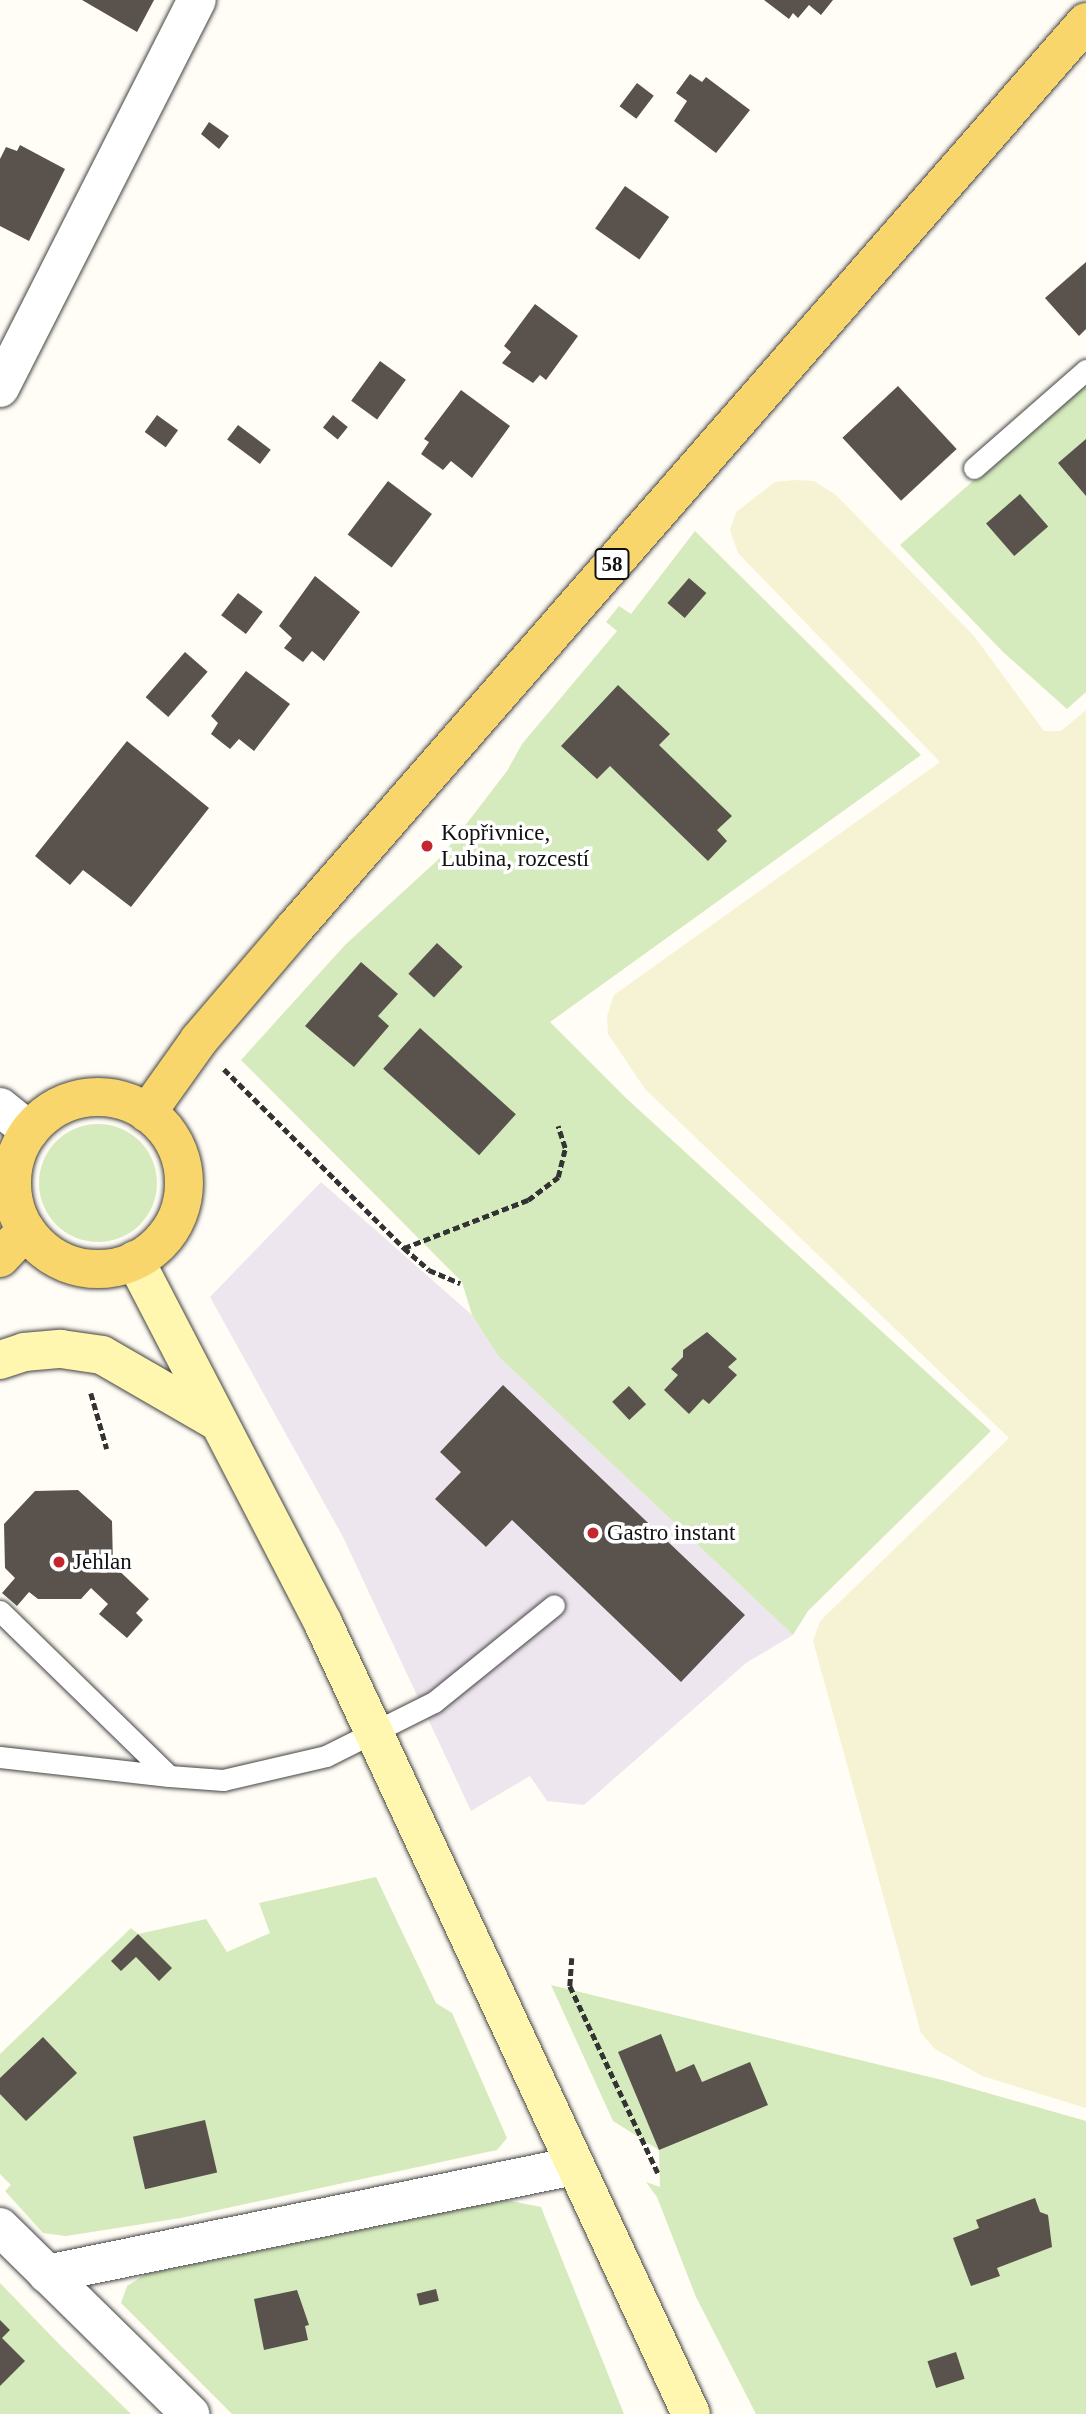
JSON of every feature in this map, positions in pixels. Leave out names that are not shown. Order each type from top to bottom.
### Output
[{"type":"main road","name":"58","points":[[147,1113],[199,1040],[1086,22]]},
{"type":"main road","points":[[90,1097],[114,1099],[147,1113],[174,1143],[184,1183],[179,1210],[166,1235],[135,1260],[111,1268],[75,1266],[42,1248],[26,1230],[16,1206],[12,1180],[18,1154],[30,1131],[56,1108],[90,1097]]},
{"type":"main road","points":[[0,1258],[26,1230]]},
{"type":"main road","points":[[135,1260],[375,1731],[691,2414]]},
{"type":"main road","points":[[0,1360],[24,1352],[61,1349],[102,1355],[218,1422]]},
{"type":"street","points":[[0,388],[197,0]]},
{"type":"street","points":[[0,1107],[30,1131]]},
{"type":"street","points":[[47,2274],[574,2166]]},
{"type":"street","points":[[0,2227],[190,2414]]},
{"type":"lane","points":[[974,468],[1086,370]]},
{"type":"lane","points":[[0,1757],[223,1780],[326,1756],[434,1702],[554,1605]]},
{"type":"lane","points":[[0,1611],[169,1776]]},
{"type":"path","points":[[199,1040],[404,1248],[429,1270],[460,1283]]},
{"type":"path","points":[[404,1248],[528,1200],[558,1177],[565,1148],[558,1126]]},
{"type":"path","points":[[93,1379],[91,1392],[107,1450]]},
{"type":"path","points":[[572,1958],[570,1986],[658,2173]]},
{"type":"shaded area","points":[[814,481],[836,495],[974,636],[1044,731],[1061,731],[1086,710],[1086,2108],[982,2076],[935,2049],[921,2033],[813,1641],[820,1621],[1009,1438],[645,1089],[608,1034],[607,1016],[614,995],[940,762],[738,553],[730,530],[736,512],[775,482]]},
{"type":"shaded area","points":[[321,1182],[472,1315],[498,1356],[793,1635],[746,1663],[584,1805],[547,1801],[530,1776],[471,1811],[343,1537],[210,1297]]},
{"type":"green space","points":[[1086,382],[1086,692],[1067,709],[1003,652],[900,545]]},
{"type":"green space","points":[[695,531],[921,755],[550,1022],[627,1099],[991,1431],[808,1611],[793,1635],[498,1356],[472,1315],[462,1282],[241,1060],[345,945],[441,857],[507,771],[522,744],[617,631],[606,622],[619,606],[631,614]]},
{"type":"green space","points":[[98,1124],[121,1128],[140,1141],[153,1160],[157,1183],[153,1206],[140,1225],[121,1238],[98,1242],[75,1238],[56,1225],[43,1206],[39,1183],[43,1160],[56,1141],[75,1128]]},
{"type":"green space","points":[[376,1877],[436,2003],[452,2013],[507,2138],[497,2150],[181,2218],[66,2236],[43,2233],[5,2191],[11,2185],[0,2174],[0,2054],[131,1928],[138,1934],[206,1919],[227,1952],[270,1933],[259,1903]]},
{"type":"green space","points":[[551,1985],[942,2080],[1086,2121],[1086,2414],[756,2414],[696,2297],[657,2197],[646,2182],[660,2187],[659,2150],[613,2121]]},
{"type":"green space","points":[[505,2200],[541,2207],[624,2414],[232,2414],[121,2303],[127,2286],[146,2274]]},
{"type":"green space","points":[[0,2283],[60,2345],[131,2414],[0,2414]]},
{"type":"building","points":[[82,0],[154,0],[137,32]]},
{"type":"building","points":[[764,0],[833,0],[821,15],[809,5],[798,18],[793,13],[789,19]]},
{"type":"building","points":[[690,74],[702,82],[706,77],[750,110],[716,153],[674,121],[687,101],[676,93]]},
{"type":"building","points":[[637,83],[654,96],[636,119],[620,106]]},
{"type":"building","points":[[209,122],[229,136],[219,149],[201,134]]},
{"type":"building","points":[[20,145],[65,169],[29,241],[0,226],[0,159],[6,147],[17,151]]},
{"type":"building","points":[[625,186],[669,217],[639,260],[595,229]]},
{"type":"building","points":[[1086,262],[1086,329],[1079,336],[1045,298]]},
{"type":"building","points":[[535,304],[578,336],[546,380],[540,375],[533,383],[502,363],[511,352],[504,346]]},
{"type":"building","points":[[380,361],[406,380],[377,419],[351,401]]},
{"type":"building","points":[[898,386],[957,449],[901,501],[842,438]]},
{"type":"building","points":[[461,390],[510,426],[472,478],[451,461],[443,470],[421,454],[429,442],[424,439]]},
{"type":"building","points":[[157,415],[178,430],[166,447],[145,432]]},
{"type":"building","points":[[333,415],[348,427],[338,439],[323,427]]},
{"type":"building","points":[[238,425],[271,450],[260,464],[227,439]]},
{"type":"building","points":[[1086,439],[1086,496],[1058,463]]},
{"type":"building","points":[[388,481],[432,514],[392,568],[348,535]]},
{"type":"building","points":[[1020,494],[1048,526],[1014,556],[986,524]]},
{"type":"building","points":[[315,576],[360,612],[324,661],[312,651],[303,662],[284,648],[292,638],[279,626]]},
{"type":"building","points":[[689,578],[706,593],[685,618],[667,603]]},
{"type":"building","points":[[238,593],[263,612],[246,634],[221,615]]},
{"type":"building","points":[[185,652],[208,672],[168,717],[146,697]]},
{"type":"building","points":[[246,671],[290,704],[254,751],[239,739],[230,749],[211,734],[218,723],[211,716]]},
{"type":"building","points":[[618,685],[670,734],[659,745],[732,816],[717,830],[727,841],[708,861],[610,766],[597,779],[561,746]]},
{"type":"building","points":[[127,741],[209,808],[131,907],[83,870],[70,885],[35,856]]},
{"type":"building","points":[[437,943],[463,967],[434,998],[408,974]]},
{"type":"building","points":[[361,962],[398,994],[378,1016],[389,1026],[354,1067],[305,1026]]},
{"type":"building","points":[[420,1028],[516,1114],[479,1155],[383,1069]]},
{"type":"building","points":[[707,1332],[737,1359],[728,1367],[737,1375],[709,1404],[703,1399],[689,1414],[664,1390],[678,1375],[671,1369],[683,1357],[683,1350]]},
{"type":"building","name":"Gastro instant","points":[[503,1385],[745,1615],[681,1682],[512,1520],[486,1547],[435,1499],[461,1472],[440,1452]]},
{"type":"building","points":[[629,1386],[646,1404],[629,1420],[612,1402]]},
{"type":"building","name":"Jehlan","points":[[78,1490],[112,1521],[113,1565],[149,1599],[136,1613],[143,1620],[127,1638],[99,1614],[108,1604],[91,1588],[81,1599],[38,1599],[29,1592],[17,1606],[2,1593],[15,1578],[5,1568],[4,1524],[35,1491]]},
{"type":"building","points":[[138,1934],[172,1968],[159,1981],[136,1957],[121,1971],[111,1961]]},
{"type":"building","points":[[661,2034],[676,2072],[694,2064],[702,2082],[750,2062],[768,2105],[659,2150],[618,2052]]},
{"type":"building","points":[[43,2037],[77,2073],[26,2121],[0,2094],[0,2078]]},
{"type":"building","points":[[205,2120],[217,2173],[145,2189],[133,2137]]},
{"type":"building","points":[[1035,2198],[1040,2212],[1048,2215],[1052,2247],[997,2268],[1000,2276],[971,2286],[953,2238],[979,2228],[976,2220]]},
{"type":"building","points":[[436,2289],[439,2301],[419,2305],[417,2294]]},
{"type":"building","points":[[297,2290],[309,2325],[305,2326],[308,2340],[264,2350],[254,2299]]},
{"type":"building","points":[[0,2320],[10,2330],[2,2338],[25,2361],[0,2386]]},
{"type":"building","points":[[956,2352],[965,2379],[936,2388],[927,2361]]},
{"type":"place","name":"Kopřivnice, Lubina, rozcestí","points":[[427,846]]},
{"type":"place","name":"Gastro instant","points":[[593,1533]]},
{"type":"place","name":"Jehlan","points":[[59,1562]]}]
